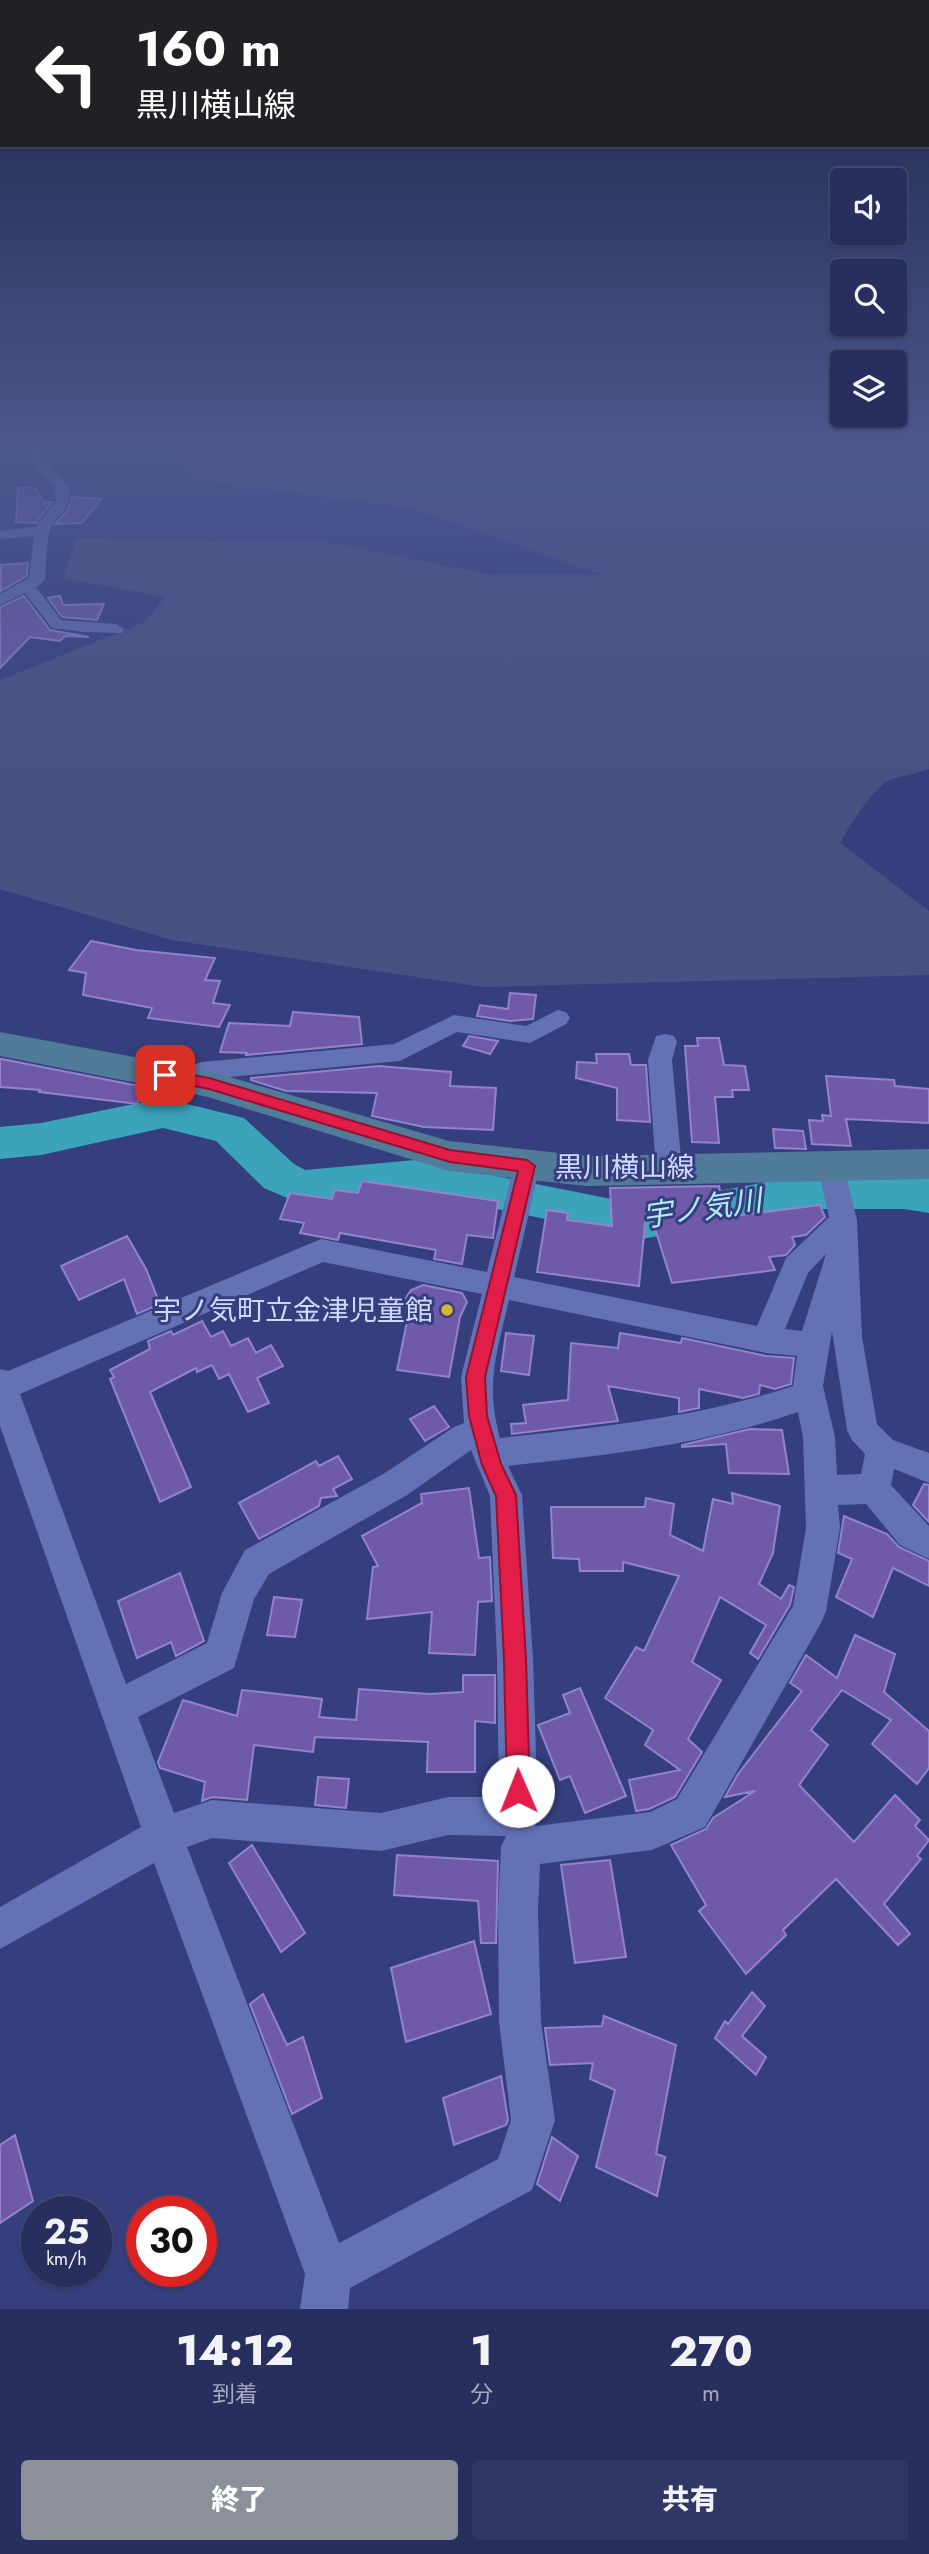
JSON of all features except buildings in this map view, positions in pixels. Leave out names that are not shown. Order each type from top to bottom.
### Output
[{"type":"main road","name":"黒川横山線","points":[[0,1044],[192,1080],[450,1156],[522,1185],[587,1171],[669,1169],[837,1201],[929,1164]]},
{"type":"street","points":[[0,600],[37,580],[40,554]]},
{"type":"street","points":[[28,587],[55,624],[63,627],[91,625],[116,629]]},
{"type":"street","points":[[192,1080],[202,1071],[400,1052],[454,1023],[530,1035],[558,1018]]},
{"type":"street","points":[[665,1042],[660,1060],[669,1169]]},
{"type":"street","points":[[0,1929],[163,1836],[212,1819],[381,1832],[448,1816],[519,1817],[515,1659],[506,1495],[485,1443],[478,1416],[476,1377],[522,1185]]},
{"type":"street","points":[[766,1340],[796,1266],[837,1201]]},
{"type":"street","points":[[813,1345],[766,1340],[321,1250],[1,1385],[326,2292],[516,2174],[533,2120],[520,2022],[518,1911],[521,1847],[652,1832],[691,1813],[809,1612],[823,1528],[819,1437],[808,1386],[837,1201]]},
{"type":"street","points":[[837,1201],[847,1338],[863,1430],[882,1450],[929,1468]]},
{"type":"street","points":[[117,1708],[221,1655],[239,1593],[257,1562],[396,1484],[465,1437],[485,1443],[654,1435],[757,1412],[810,1394]]},
{"type":"street","points":[[874,1489],[882,1450]]},
{"type":"street","points":[[821,1491],[874,1489]]},
{"type":"street","points":[[874,1489],[912,1534],[929,1543]]},
{"type":"shaded area","points":[[72,554],[385,554],[493,575],[602,575],[541,554],[929,554],[929,769],[885,783],[863,807],[840,843],[929,911],[929,975],[483,987],[172,940],[0,889],[0,680],[145,622],[165,597],[63,578]]},
{"type":"waterway","name":"宇ノ気川","points":[[0,1143],[41,1139],[163,1113],[229,1129],[279,1176],[301,1187],[415,1176],[642,1222],[805,1192],[904,1192],[929,1196]]},
{"type":"place","name":"宇ノ気町立金津児童館","points":[[447,1310]]},
{"type":"route","points":[[165,1075],[209,1084],[450,1156],[527,1166],[476,1377],[478,1416],[491,1465],[506,1495],[515,1659],[518,1791]]}]
